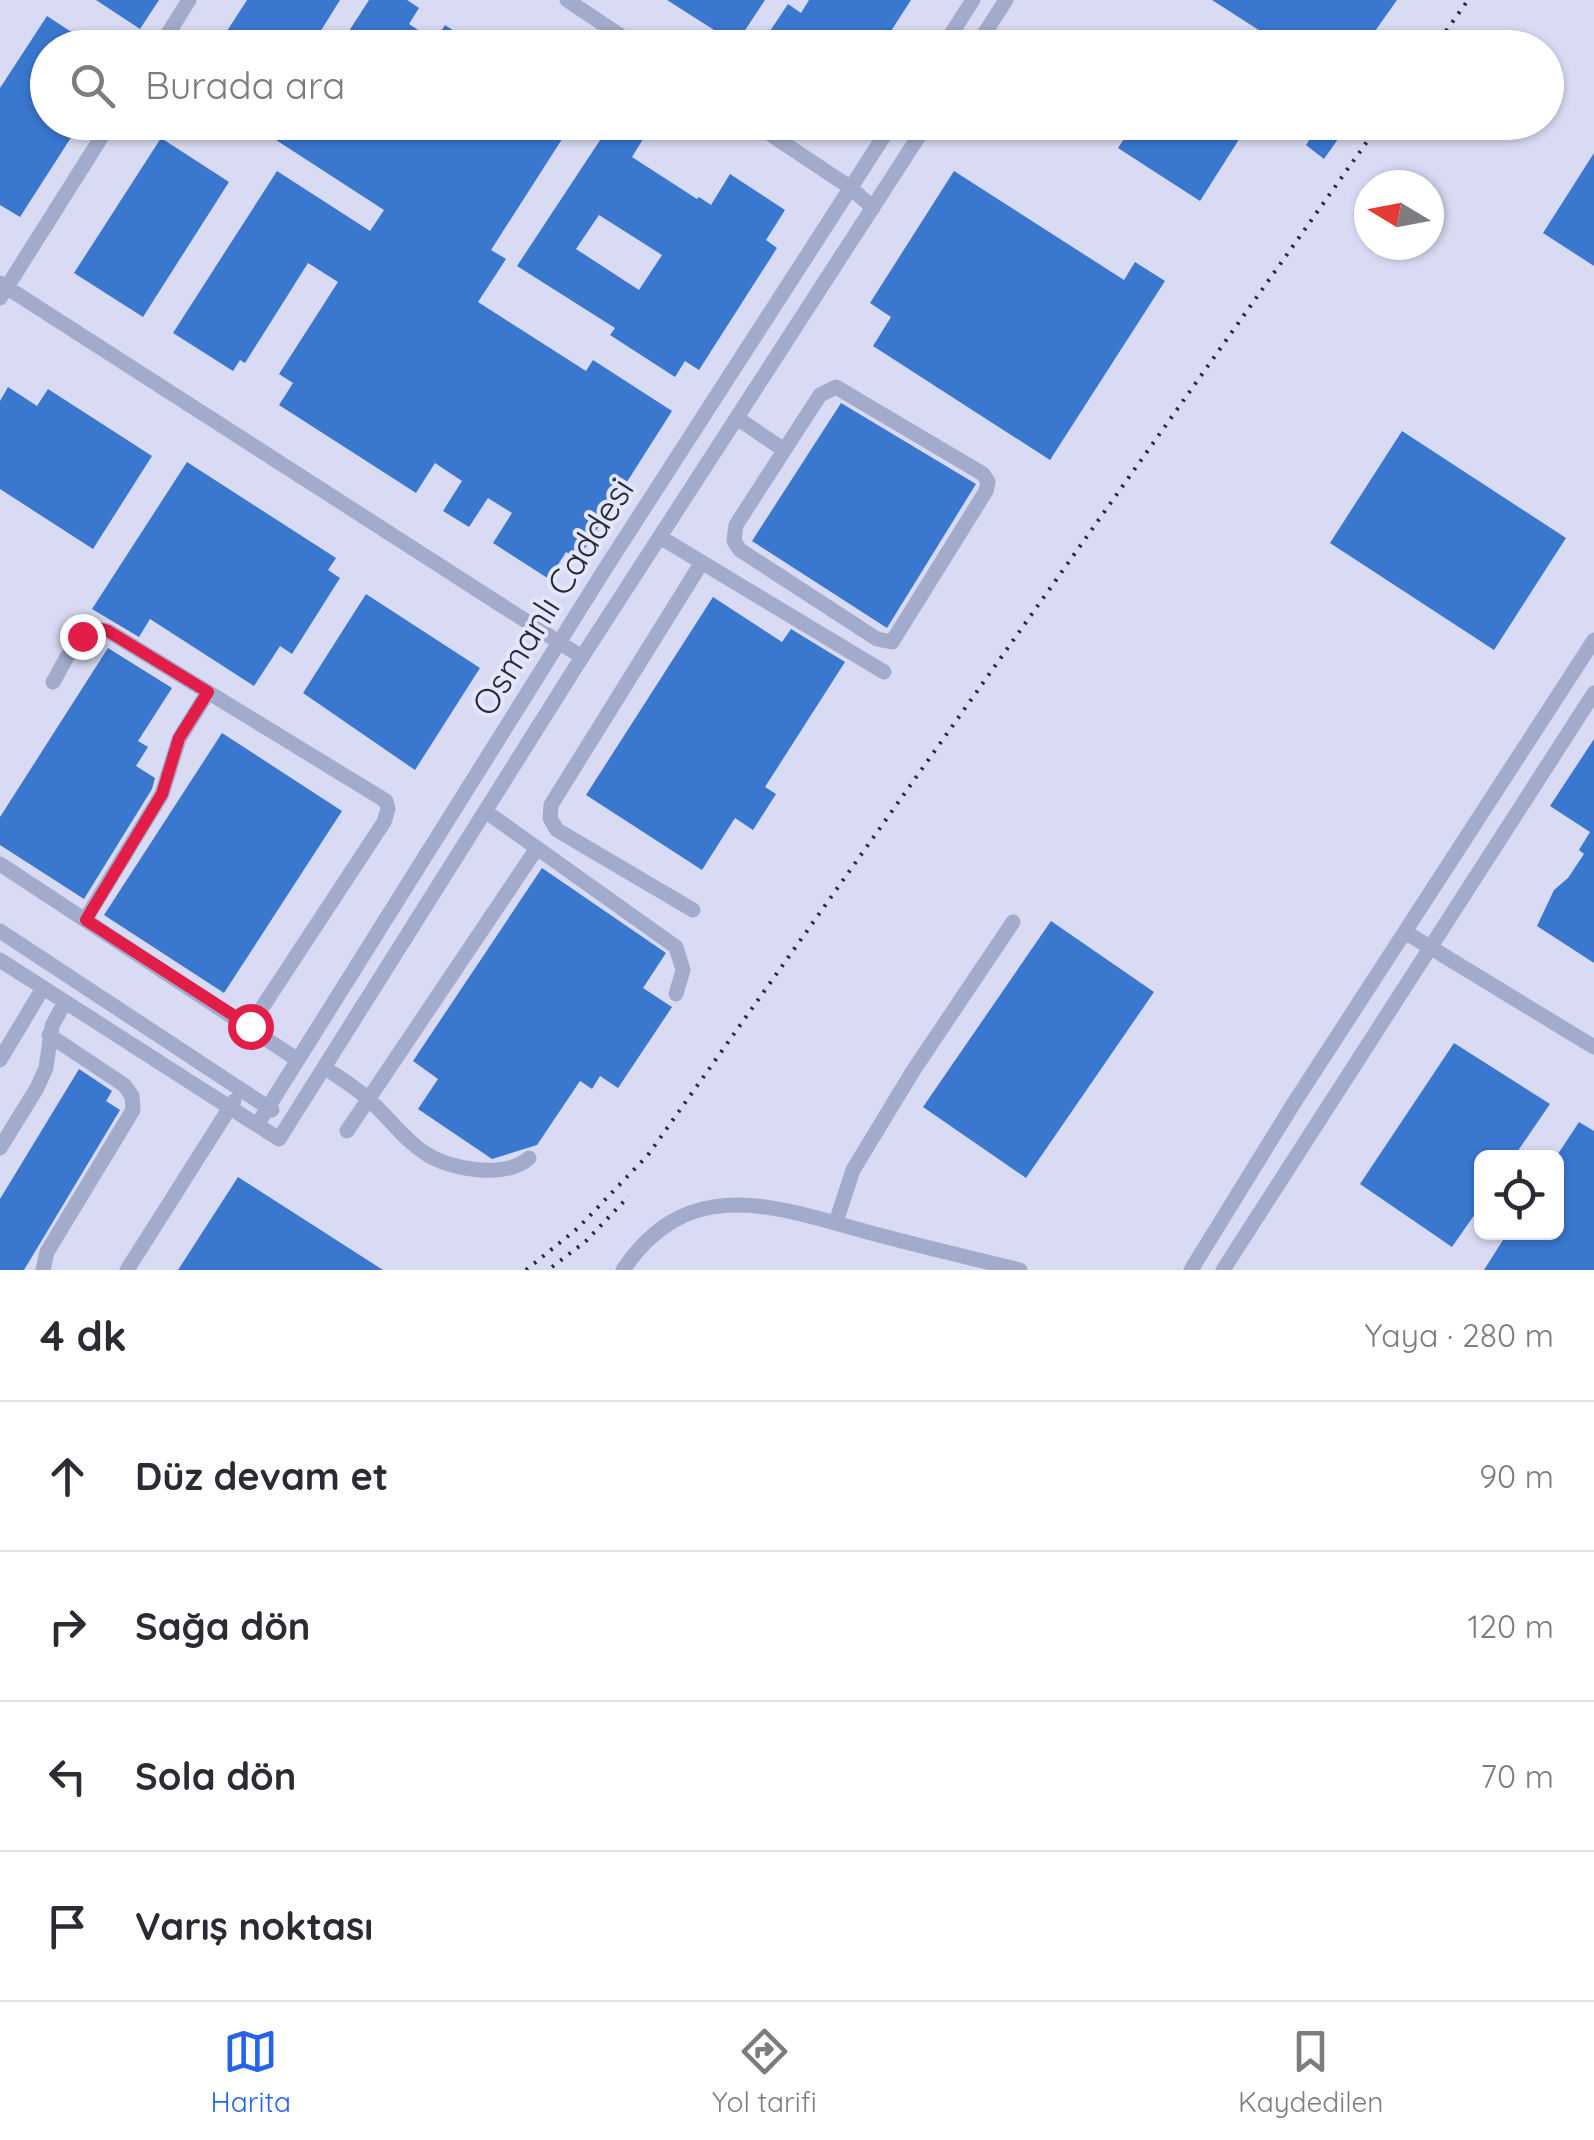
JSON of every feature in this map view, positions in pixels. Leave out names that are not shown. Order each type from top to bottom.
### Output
[{"type":"street","points":[[170,30],[189,0]]},
{"type":"street","points":[[567,0],[612,30]]},
{"type":"street","points":[[954,30],[973,0]]},
{"type":"street","points":[[987,30],[1006,0]]},
{"type":"street","points":[[100,140],[2,289],[582,657]]},
{"type":"street","points":[[779,140],[874,208]]},
{"type":"street","name":"Osmanlı Caddesi","points":[[257,1125],[881,140]]},
{"type":"street","points":[[0,960],[279,1140],[288,1120],[582,657],[917,140]]},
{"type":"street","points":[[726,380],[751,397]]},
{"type":"street","points":[[836,387],[983,474],[988,482],[892,642],[877,639],[740,550],[734,542],[736,525],[784,450],[820,395],[836,387]]},
{"type":"street","points":[[737,418],[784,450]]},
{"type":"street","points":[[660,537],[884,672]]},
{"type":"street","points":[[693,910],[557,830],[550,812],[702,562]]},
{"type":"street","points":[[54,682],[82,636],[98,628],[108,631],[386,801],[384,822],[250,1026]]},
{"type":"street","points":[[1191,1270],[1292,1106],[1594,640]]},
{"type":"street","points":[[86,920],[162,794],[179,738],[208,692]]},
{"type":"street","points":[[1223,1270],[1594,693]]},
{"type":"street","points":[[486,810],[676,947],[683,970],[676,994]]},
{"type":"street","points":[[347,1131],[538,848]]},
{"type":"street","points":[[0,864],[298,1060]]},
{"type":"street","points":[[836,1222],[853,1170],[913,1071],[1013,922]]},
{"type":"street","points":[[0,931],[288,1120]]},
{"type":"street","points":[[1405,932],[1594,1047]]},
{"type":"street","points":[[0,1060],[43,988]]},
{"type":"street","points":[[0,1148],[42,1077],[50,1035],[65,1002]]},
{"type":"street","points":[[0,1021],[17,1032]]},
{"type":"street","points":[[44,1270],[47,1252],[133,1110],[132,1096],[124,1084],[50,1035]]},
{"type":"street","points":[[324,1066],[368,1099],[432,1158],[468,1168],[507,1170],[529,1158]]},
{"type":"street","points":[[126,1270],[241,1089]]},
{"type":"street","points":[[623,1270],[642,1242],[666,1223],[718,1206],[774,1208],[1020,1270]]},
{"type":"building","points":[[96,0],[159,0],[140,29]]},
{"type":"building","points":[[247,0],[340,0],[321,30],[228,30]]},
{"type":"building","points":[[369,0],[407,0],[419,8],[409,24],[418,30],[350,30]]},
{"type":"building","points":[[667,0],[765,0],[745,30],[714,30]]},
{"type":"building","points":[[809,0],[911,0],[892,30],[771,30],[788,4],[801,13]]},
{"type":"building","points":[[1212,0],[1397,0],[1376,30],[1259,30]]},
{"type":"building","points":[[47,16],[68,30],[38,30]]},
{"type":"building","points":[[30,42],[30,140],[69,140],[20,217],[0,205],[0,88]]},
{"type":"building","points":[[160,140],[229,182],[143,317],[74,273]]},
{"type":"building","points":[[276,140],[561,140],[491,250],[506,259],[478,302],[586,371],[593,360],[672,411],[578,559],[566,552],[549,579],[493,543],[512,513],[488,498],[469,527],[443,511],[462,481],[435,463],[416,493],[279,405],[293,383],[279,374],[338,282],[308,263],[245,363],[240,360],[233,371],[173,333],[277,171],[370,231],[384,210]]},
{"type":"building","points":[[600,140],[642,140],[632,157],[711,205],[730,174],[785,210],[766,240],[777,248],[699,370],[685,361],[675,377],[610,335],[615,328],[517,266]],"holes":[[[599,215],[662,255],[639,290],[576,249]]]},
{"type":"building","points":[[1123,140],[1239,140],[1200,201],[1118,148]]},
{"type":"building","points":[[1309,140],[1337,140],[1324,159],[1306,145]]},
{"type":"building","points":[[1594,153],[1594,266],[1543,233]]},
{"type":"building","points":[[954,171],[1124,280],[1135,262],[1165,281],[1050,460],[873,346],[891,317],[870,303]]},
{"type":"building","points":[[8,387],[37,406],[48,389],[152,456],[93,549],[0,489],[0,401]]},
{"type":"building","points":[[841,403],[976,484],[887,628],[752,541]]},
{"type":"building","points":[[1402,431],[1566,538],[1494,650],[1330,543]]},
{"type":"building","points":[[187,462],[336,558],[328,570],[340,578],[292,654],[280,646],[254,686],[150,619],[139,637],[92,609]]},
{"type":"building","points":[[366,594],[480,668],[415,770],[303,693]]},
{"type":"building","points":[[713,597],[782,642],[791,629],[845,662],[765,787],[776,794],[753,830],[735,818],[702,870],[586,795]]},
{"type":"building","points":[[108,648],[172,688],[138,741],[148,747],[136,766],[155,778],[152,789],[84,899],[0,845],[0,817]]},
{"type":"building","points":[[222,733],[342,811],[224,993],[104,915]]},
{"type":"building","points":[[1594,739],[1594,963],[1537,926],[1554,890],[1568,878],[1584,854],[1579,850],[1590,832],[1550,806]]},
{"type":"building","points":[[542,868],[666,953],[643,988],[672,1007],[618,1088],[600,1076],[592,1089],[580,1081],[537,1145],[492,1159],[418,1109],[438,1079],[413,1061]]},
{"type":"building","points":[[1051,921],[1154,992],[1026,1178],[923,1107]]},
{"type":"building","points":[[1454,1043],[1550,1104],[1518,1150],[1474,1150],[1474,1215],[1452,1247],[1360,1184]]},
{"type":"building","points":[[79,1069],[112,1091],[106,1101],[120,1110],[24,1270],[0,1270],[0,1199]]},
{"type":"building","points":[[1579,1122],[1594,1131],[1594,1270],[1484,1270],[1503,1240],[1564,1240],[1564,1150],[1561,1150]]},
{"type":"building","points":[[238,1177],[383,1270],[178,1270]]},
{"type":"railway","points":[[1447,30],[1468,0]]},
{"type":"railway","points":[[526,1270],[578,1228],[648,1155],[1368,140]]},
{"type":"railway","points":[[552,1267],[586,1241],[629,1196]]},
{"type":"route","points":[[82,636],[98,628],[108,631],[208,692],[179,738],[162,794],[86,920],[250,1026]]}]
